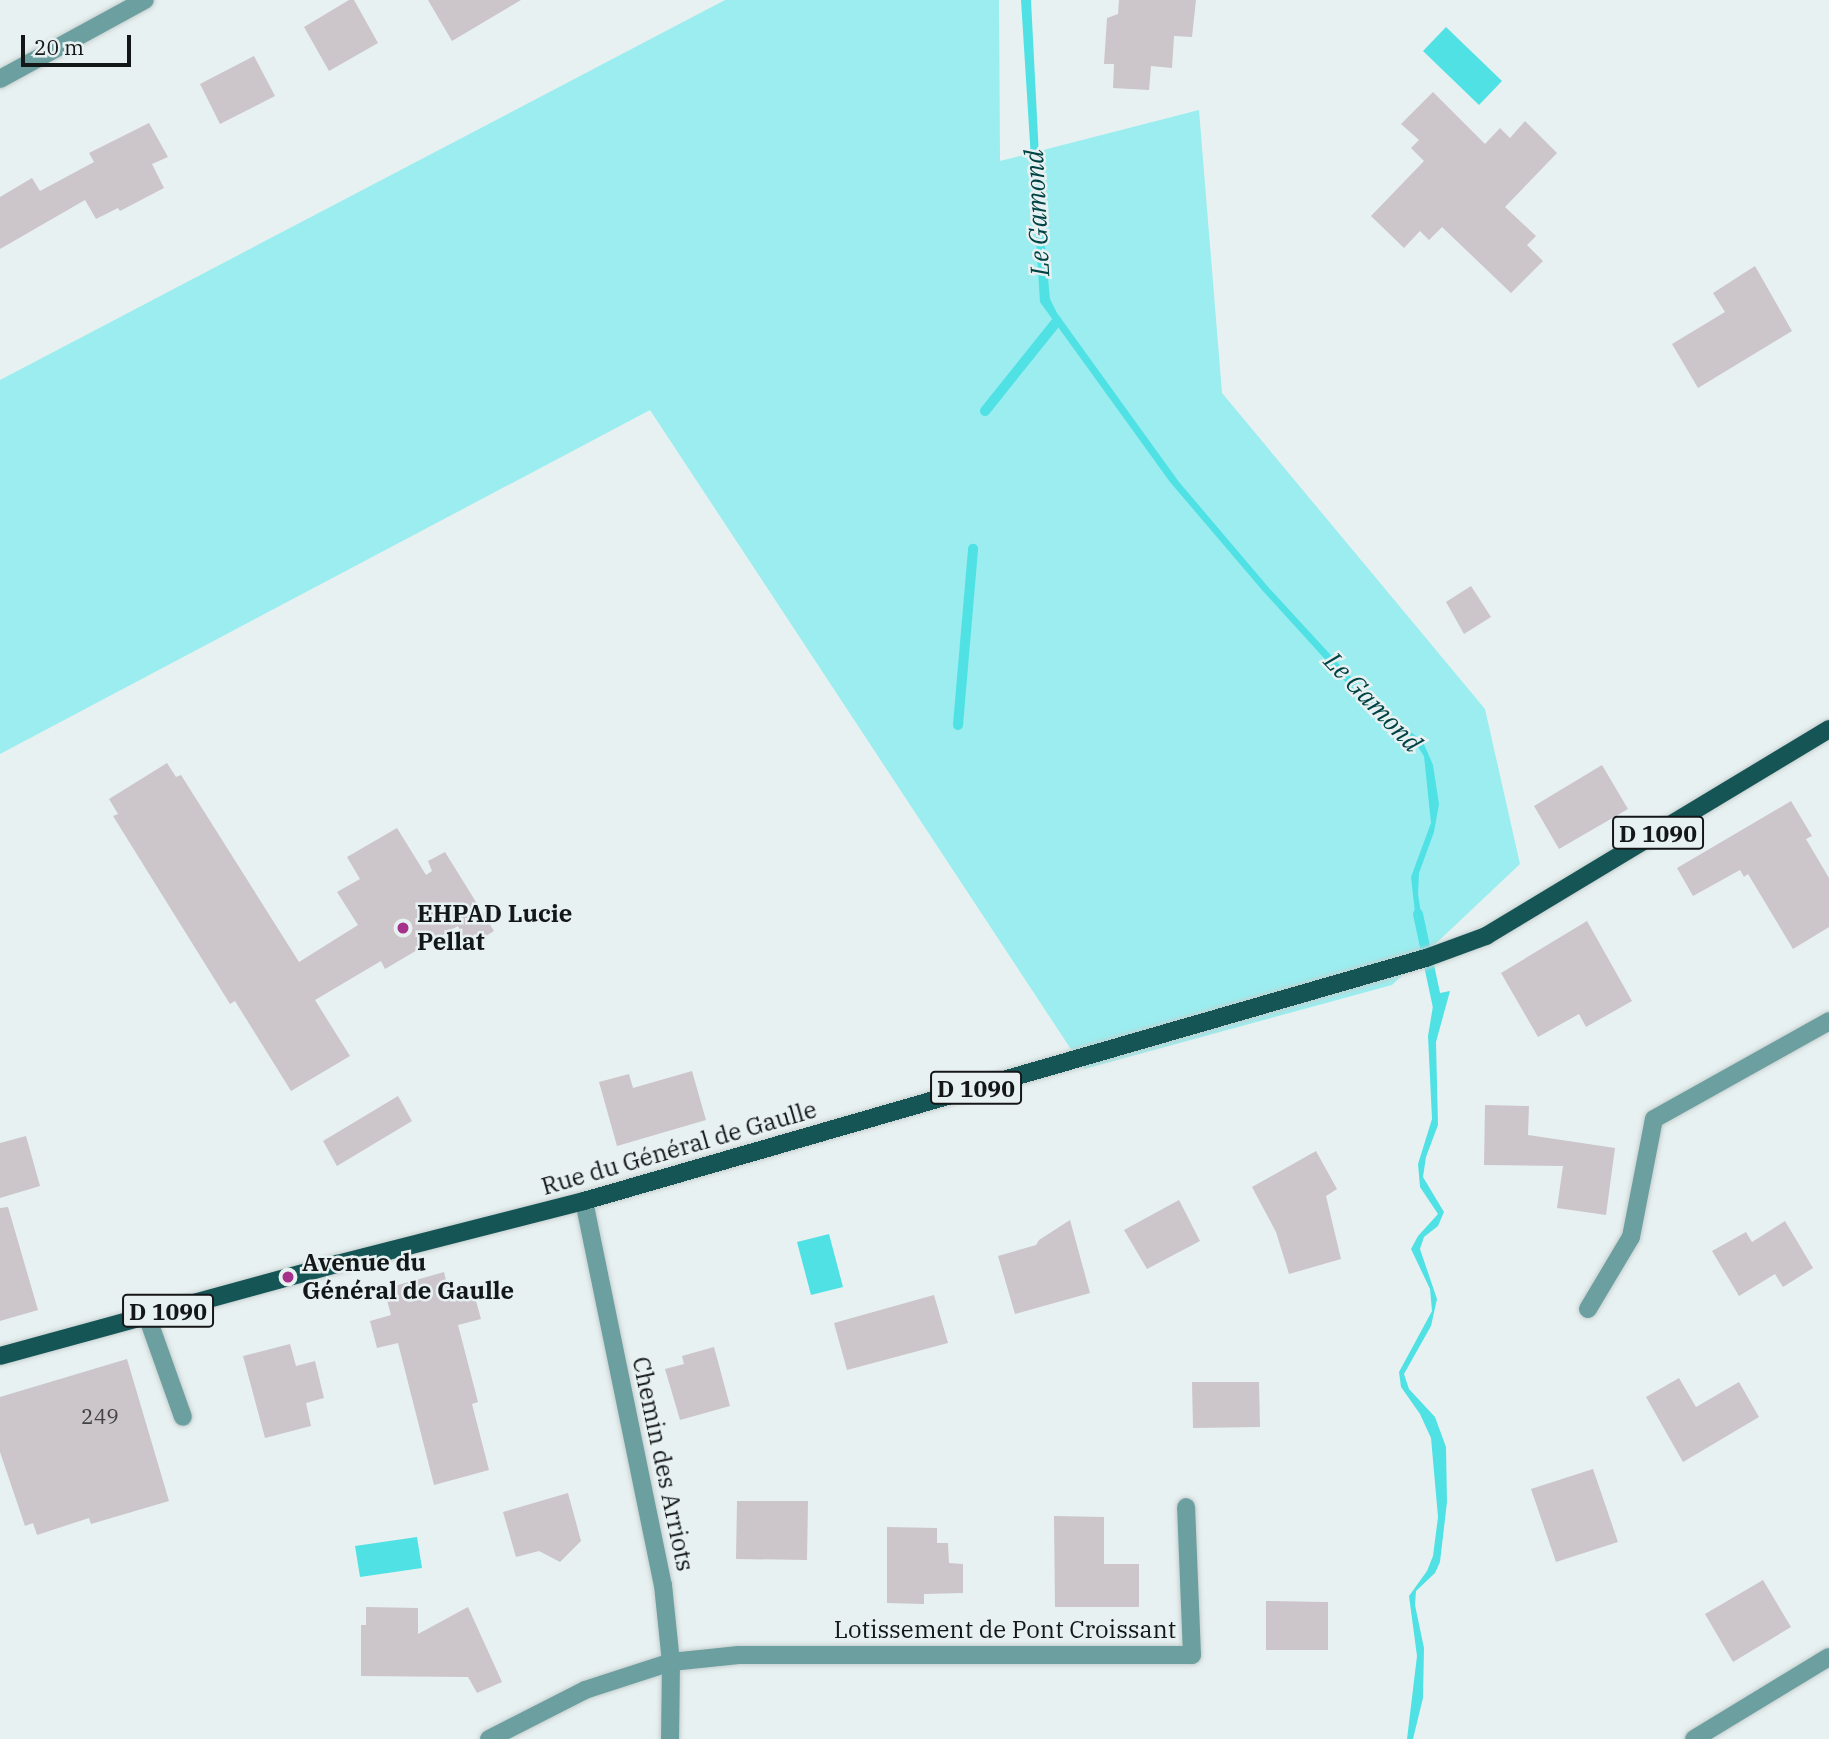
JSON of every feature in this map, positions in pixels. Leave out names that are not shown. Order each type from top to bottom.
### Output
[{"type":"main road","name":"Rue du Général de Gaulle","points":[[0,1356],[324,1267],[584,1202],[1367,974],[1486,936],[1829,729]]},
{"type":"street","points":[[0,79],[145,0]]},
{"type":"street","points":[[1588,1309],[1631,1237],[1654,1119],[1829,1021]]},
{"type":"street","name":"Chemin des Arriots","points":[[584,1202],[663,1585],[671,1662],[670,1739]]},
{"type":"street","points":[[148,1316],[183,1417]]},
{"type":"street","name":"Lotissement de Pont Croissant","points":[[671,1662],[739,1655],[1192,1655],[1186,1507]]},
{"type":"street","points":[[1694,1739],[1829,1657]]},
{"type":"street","points":[[489,1739],[585,1690],[671,1662]]},
{"type":"shaded area","points":[[725,0],[999,0],[1000,161],[1199,110],[1222,393],[1485,709],[1520,864],[1392,985],[1084,1069],[650,410],[0,754],[0,380]]},
{"type":"water","points":[[1021,0],[1031,0],[1042,215],[1050,299],[1057,313],[1179,482],[1269,588],[1373,701],[1423,742],[1433,765],[1439,804],[1434,832],[1419,873],[1418,894],[1423,926],[1417,931],[1411,877],[1431,823],[1424,756],[1416,744],[1373,712],[1262,590],[1170,482],[1040,302]]},
{"type":"water","points":[[1446,27],[1502,81],[1479,105],[1423,51]]},
{"type":"water","points":[[1450,991],[1436,1042],[1438,1125],[1426,1157],[1423,1177],[1444,1212],[1438,1226],[1424,1237],[1420,1249],[1437,1299],[1431,1326],[1404,1374],[1409,1389],[1435,1417],[1446,1447],[1447,1502],[1440,1562],[1435,1573],[1416,1591],[1415,1605],[1424,1648],[1423,1698],[1413,1739],[1407,1739],[1417,1656],[1409,1596],[1427,1571],[1433,1556],[1438,1517],[1431,1438],[1420,1414],[1401,1387],[1399,1372],[1432,1311],[1430,1289],[1411,1249],[1418,1236],[1438,1214],[1420,1187],[1418,1164],[1432,1119],[1428,1036],[1435,994]]},
{"type":"water","points":[[829,1234],[843,1287],[811,1295],[797,1242]]},
{"type":"water","points":[[417,1537],[422,1568],[360,1577],[355,1546]]},
{"type":"building","points":[[349,0],[354,0],[378,43],[329,71],[304,27]]},
{"type":"building","points":[[428,0],[521,0],[452,41]]},
{"type":"building","points":[[1119,0],[1196,0],[1192,37],[1174,36],[1172,68],[1151,66],[1149,90],[1113,88],[1114,64],[1104,64],[1107,18],[1118,14]]},
{"type":"building","points":[[254,56],[275,96],[220,124],[200,84]]},
{"type":"building","points":[[1433,92],[1485,144],[1500,128],[1510,138],[1525,121],[1557,153],[1505,207],[1536,236],[1527,245],[1543,261],[1511,293],[1442,227],[1429,240],[1420,231],[1404,248],[1371,216],[1424,161],[1411,148],[1419,140],[1401,124]]},
{"type":"building","points":[[149,123],[168,157],[152,164],[164,188],[120,211],[118,208],[96,219],[85,200],[0,249],[0,197],[32,178],[40,191],[94,162],[89,153]]},
{"type":"building","points":[[1755,266],[1792,331],[1698,388],[1672,344],[1725,312],[1713,293]]},
{"type":"building","points":[[1471,586],[1491,617],[1464,634],[1446,602]]},
{"type":"building","name":"EHPAD Lucie Pellat","points":[[167,763],[176,777],[181,775],[299,962],[358,925],[337,892],[360,879],[347,857],[397,828],[426,875],[432,871],[428,861],[445,852],[494,931],[468,947],[458,926],[385,969],[381,961],[315,1000],[350,1056],[291,1091],[235,1001],[230,1004],[113,816],[118,814],[109,799]]},
{"type":"building","points":[[1602,765],[1628,809],[1559,849],[1534,806]]},
{"type":"building","points":[[1791,801],[1812,836],[1806,839],[1829,878],[1829,927],[1793,949],[1748,874],[1744,877],[1740,870],[1693,896],[1677,868]]},
{"type":"building","points":[[1587,921],[1632,1001],[1586,1027],[1579,1014],[1538,1037],[1501,973]]},
{"type":"building","points":[[692,1071],[706,1120],[617,1146],[599,1082],[629,1074],[633,1088]]},
{"type":"building","points":[[398,1096],[412,1121],[337,1166],[323,1141]]},
{"type":"building","points":[[1485,1105],[1529,1106],[1528,1135],[1615,1148],[1606,1215],[1557,1208],[1563,1166],[1484,1165]]},
{"type":"building","points":[[26,1136],[40,1186],[0,1198],[0,1143]]},
{"type":"building","points":[[1316,1151],[1337,1189],[1326,1196],[1341,1259],[1289,1274],[1276,1232],[1252,1187]]},
{"type":"building","points":[[1179,1200],[1200,1241],[1147,1269],[1124,1230]]},
{"type":"building","points":[[8,1207],[38,1310],[0,1321],[0,1208]]},
{"type":"building","points":[[1070,1220],[1090,1293],[1015,1314],[998,1256],[1036,1245],[1039,1240]]},
{"type":"building","points":[[1785,1221],[1813,1268],[1783,1287],[1775,1274],[1739,1296],[1712,1251],[1746,1232],[1752,1242]]},
{"type":"building","points":[[444,1272],[450,1296],[473,1290],[481,1319],[458,1325],[478,1402],[472,1404],[489,1470],[434,1485],[398,1343],[377,1348],[370,1321],[391,1315],[384,1289]]},
{"type":"building","points":[[934,1295],[948,1343],[847,1370],[834,1323]]},
{"type":"building","points":[[290,1344],[296,1366],[315,1361],[324,1398],[306,1403],[311,1426],[265,1438],[243,1356]]},
{"type":"building","points":[[714,1347],[730,1406],[680,1420],[665,1369],[684,1364],[682,1356]]},
{"type":"building","points":[[127,1359],[169,1501],[91,1524],[89,1518],[37,1535],[33,1523],[25,1526],[0,1452],[0,1397]]},
{"type":"building","points":[[1679,1378],[1696,1407],[1739,1382],[1759,1417],[1683,1462],[1646,1397]]},
{"type":"building","points":[[1192,1382],[1259,1382],[1260,1427],[1193,1428]]},
{"type":"building","points":[[1593,1469],[1618,1542],[1556,1562],[1531,1489]]},
{"type":"building","points":[[568,1493],[581,1541],[560,1562],[539,1551],[516,1557],[503,1512]]},
{"type":"building","points":[[737,1501],[808,1501],[807,1560],[736,1559]]},
{"type":"building","points":[[1054,1516],[1104,1517],[1104,1564],[1139,1564],[1139,1607],[1055,1607]]},
{"type":"building","points":[[887,1527],[937,1528],[937,1543],[948,1543],[949,1563],[963,1564],[963,1593],[924,1594],[924,1604],[887,1603]]},
{"type":"building","points":[[1763,1580],[1791,1627],[1733,1662],[1705,1614]]},
{"type":"building","points":[[1266,1601],[1328,1602],[1328,1650],[1266,1650]]},
{"type":"building","points":[[366,1607],[418,1608],[418,1634],[468,1607],[502,1682],[477,1693],[468,1677],[361,1676],[361,1625],[366,1625]]},
{"type":"waterway","points":[[985,411],[1057,321]]},
{"type":"waterway","points":[[958,725],[973,549]]},
{"type":"waterway","name":"Le Gamond","points":[[1418,914],[1438,1007]]},
{"type":"place","name":"EHPAD Lucie Pellat","points":[[403,928]]},
{"type":"place","name":"Avenue du Général de Gaulle","points":[[288,1277]]}]
